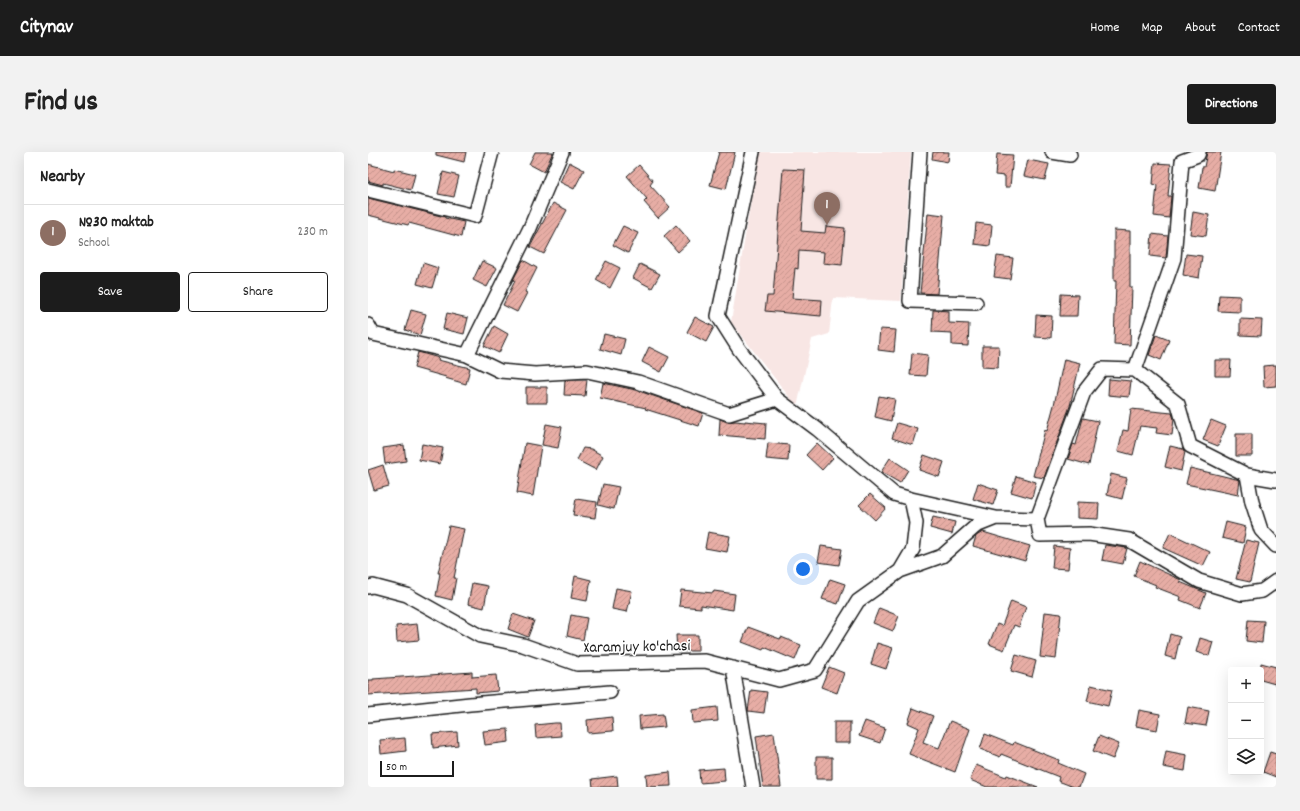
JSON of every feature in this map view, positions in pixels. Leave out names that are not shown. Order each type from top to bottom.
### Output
[{"type":"street","points":[[368,190],[475,216],[492,152]]},
{"type":"street","points":[[467,355],[530,228],[562,152]]},
{"type":"street","points":[[753,152],[718,316],[739,349],[777,399],[817,429],[894,494],[996,518],[1037,519]]},
{"type":"street","points":[[920,152],[910,301],[976,303]]},
{"type":"street","points":[[1052,152],[1070,155]]},
{"type":"street","points":[[1135,370],[1174,258],[1182,161],[1198,155],[1199,152]]},
{"type":"street","points":[[368,325],[373,334],[467,355],[500,371],[535,374],[587,371],[638,382],[729,414],[777,399]]},
{"type":"street","points":[[1276,480],[1247,475],[1190,446],[1178,404],[1135,370],[1102,369],[1084,392],[1037,519],[1040,535],[1089,534],[1128,540],[1199,580],[1242,594],[1262,591],[1276,581]]},
{"type":"street","points":[[1247,475],[1252,502],[1261,530],[1276,546]]},
{"type":"street","points":[[900,571],[914,549],[916,523],[912,499]]},
{"type":"street","points":[[900,571],[942,556],[976,526],[996,518]]},
{"type":"street","name":"Xaramjuy ko'chasi","points":[[368,587],[374,586],[407,595],[480,636],[523,644],[577,664],[705,661],[779,680],[815,670],[858,601],[900,571]]},
{"type":"street","points":[[733,668],[753,787]]},
{"type":"street","points":[[368,715],[470,704],[610,692]]},
{"type":"shaded area","points":[[759,152],[911,152],[901,301],[833,298],[829,334],[812,339],[797,407],[731,322]]},
{"type":"building","points":[[436,152],[466,152],[464,162],[436,155]]},
{"type":"building","points":[[535,152],[553,152],[544,172],[529,164]]},
{"type":"building","points":[[719,152],[735,152],[726,189],[710,185]]},
{"type":"building","points":[[933,152],[949,152],[948,162],[932,159]]},
{"type":"building","points":[[1207,152],[1221,152],[1215,191],[1199,188],[1202,167],[1204,167]]},
{"type":"building","points":[[997,154],[1013,155],[1010,187],[1005,187],[1005,176],[995,175]]},
{"type":"building","points":[[1028,160],[1049,164],[1045,180],[1024,176]]},
{"type":"building","points":[[569,162],[584,170],[574,189],[560,182]]},
{"type":"building","points":[[1155,163],[1171,164],[1168,196],[1171,196],[1169,218],[1154,216],[1157,185],[1153,184]]},
{"type":"building","points":[[368,164],[394,171],[394,169],[415,174],[411,190],[368,181]]},
{"type":"building","points":[[639,165],[653,181],[650,185],[670,207],[658,218],[644,202],[647,199],[627,176]]},
{"type":"building","points":[[783,169],[805,170],[801,231],[825,233],[826,226],[845,228],[842,265],[823,263],[824,252],[799,250],[798,269],[795,268],[792,298],[822,300],[821,316],[765,311],[767,296],[773,296]]},
{"type":"building","points":[[443,172],[459,176],[454,197],[438,194]]},
{"type":"building","points":[[368,198],[464,222],[461,237],[409,223],[408,225],[368,215]]},
{"type":"building","points":[[553,203],[567,210],[544,254],[530,247]]},
{"type":"building","points":[[1193,212],[1209,215],[1206,236],[1190,234]]},
{"type":"building","points":[[928,213],[944,215],[937,294],[920,293]]},
{"type":"building","points":[[976,223],[992,225],[990,246],[974,244]]},
{"type":"building","points":[[676,225],[690,241],[678,252],[664,236]]},
{"type":"building","points":[[623,226],[638,233],[628,253],[613,245]]},
{"type":"building","points":[[1114,230],[1130,231],[1130,287],[1132,287],[1130,345],[1114,344],[1116,281],[1114,281]]},
{"type":"building","points":[[1152,234],[1168,236],[1166,258],[1150,256]]},
{"type":"building","points":[[1186,254],[1202,256],[1199,278],[1183,275]]},
{"type":"building","points":[[997,256],[1013,258],[1010,279],[994,277]]},
{"type":"building","points":[[523,260],[537,268],[525,292],[527,293],[517,312],[503,305],[515,281],[513,280]]},
{"type":"building","points":[[482,261],[497,268],[487,287],[473,280]]},
{"type":"building","points":[[606,261],[620,268],[610,288],[596,280]]},
{"type":"building","points":[[423,263],[438,268],[432,288],[417,284]]},
{"type":"building","points":[[640,264],[660,274],[652,288],[633,278]]},
{"type":"building","points":[[1061,294],[1078,295],[1077,316],[1060,316]]},
{"type":"building","points":[[1219,295],[1240,296],[1240,312],[1218,311]]},
{"type":"building","points":[[411,310],[426,314],[420,335],[405,330]]},
{"type":"building","points":[[933,310],[949,311],[949,323],[969,324],[968,346],[952,345],[952,333],[932,332]]},
{"type":"building","points":[[447,313],[468,318],[464,334],[443,329]]},
{"type":"building","points":[[1036,315],[1052,316],[1051,338],[1035,337]]},
{"type":"building","points":[[695,317],[714,327],[706,342],[687,332]]},
{"type":"building","points":[[1240,319],[1262,320],[1261,336],[1240,335]]},
{"type":"building","points":[[494,326],[508,334],[499,353],[484,346]]},
{"type":"building","points":[[880,329],[896,330],[894,352],[878,350]]},
{"type":"building","points":[[604,334],[625,339],[621,355],[600,349]]},
{"type":"building","points":[[1156,335],[1169,340],[1161,360],[1149,355]]},
{"type":"building","points":[[982,346],[999,346],[998,368],[982,367]]},
{"type":"building","points":[[649,347],[669,357],[661,372],[642,362]]},
{"type":"building","points":[[418,352],[439,358],[438,360],[470,368],[466,384],[414,368]]},
{"type":"building","points":[[912,353],[928,355],[926,376],[910,375]]},
{"type":"building","points":[[1064,359],[1080,363],[1070,406],[1044,478],[1033,476],[1045,430],[1047,431],[1054,405]]},
{"type":"building","points":[[1215,360],[1231,360],[1230,376],[1215,376]]},
{"type":"building","points":[[1276,365],[1276,386],[1264,387],[1263,366]]},
{"type":"building","points":[[1109,379],[1131,381],[1129,397],[1108,395]]},
{"type":"building","points":[[565,380],[587,380],[585,396],[564,395]]},
{"type":"building","points":[[603,383],[636,390],[703,413],[699,426],[645,409],[646,408],[600,398]]},
{"type":"building","points":[[526,387],[547,387],[547,403],[526,403]]},
{"type":"building","points":[[879,396],[895,399],[891,421],[875,417]]},
{"type":"building","points":[[1131,409],[1172,413],[1174,419],[1172,435],[1156,433],[1157,428],[1140,426],[1133,455],[1118,451],[1123,430],[1128,431]]},
{"type":"building","points":[[1083,418],[1098,421],[1089,465],[1068,459],[1073,444],[1076,445]]},
{"type":"building","points":[[720,419],[727,422],[745,421],[766,423],[765,439],[719,435]]},
{"type":"building","points":[[1211,420],[1226,426],[1218,446],[1203,440]]},
{"type":"building","points":[[897,423],[918,429],[913,445],[892,438]]},
{"type":"building","points":[[546,424],[562,427],[558,448],[542,445]]},
{"type":"building","points":[[1236,434],[1252,434],[1252,456],[1236,456]]},
{"type":"building","points":[[525,443],[541,446],[533,496],[517,493]]},
{"type":"building","points":[[768,443],[789,445],[788,461],[766,459]]},
{"type":"building","points":[[817,443],[833,458],[822,470],[806,455]]},
{"type":"building","points":[[422,444],[443,448],[440,464],[419,460]]},
{"type":"building","points":[[404,445],[406,461],[385,464],[383,448]]},
{"type":"building","points":[[1170,446],[1183,449],[1185,452],[1181,471],[1165,467]]},
{"type":"building","points":[[583,448],[591,449],[603,456],[596,470],[577,460]]},
{"type":"building","points":[[924,455],[944,462],[939,477],[919,470]]},
{"type":"building","points":[[890,458],[908,470],[900,483],[881,472]]},
{"type":"building","points":[[383,465],[389,486],[374,490],[368,470]]},
{"type":"building","points":[[1190,468],[1240,480],[1238,495],[1186,484]]},
{"type":"building","points":[[1111,474],[1127,478],[1122,499],[1107,495]]},
{"type":"building","points":[[1016,476],[1036,482],[1032,498],[1011,492]]},
{"type":"building","points":[[978,483],[998,490],[993,505],[973,499]]},
{"type":"building","points":[[603,484],[619,487],[614,509],[598,505]]},
{"type":"building","points":[[870,494],[886,508],[875,520],[859,505]]},
{"type":"building","points":[[576,499],[597,502],[595,518],[573,515]]},
{"type":"building","points":[[1077,502],[1099,503],[1098,519],[1077,518]]},
{"type":"building","points":[[933,517],[955,522],[952,534],[930,528]]},
{"type":"building","points":[[1226,522],[1246,527],[1243,543],[1222,538]]},
{"type":"building","points":[[449,526],[464,529],[454,578],[456,578],[452,600],[436,596],[440,573],[438,573]]},
{"type":"building","points":[[708,532],[730,536],[727,552],[705,548]]},
{"type":"building","points":[[983,532],[1030,546],[1025,561],[973,546],[976,536]]},
{"type":"building","points":[[1170,533],[1210,552],[1203,566],[1163,548]]},
{"type":"building","points":[[1246,540],[1259,543],[1250,582],[1236,579]]},
{"type":"building","points":[[1105,545],[1127,548],[1123,564],[1102,560]]},
{"type":"building","points":[[821,546],[842,549],[839,565],[818,562]]},
{"type":"building","points":[[1054,546],[1070,548],[1068,569],[1052,568]]},
{"type":"building","points":[[1140,561],[1181,580],[1180,582],[1206,593],[1200,608],[1180,600],[1181,597],[1155,587],[1156,585],[1134,576]]},
{"type":"building","points":[[575,576],[591,580],[587,601],[571,598]]},
{"type":"building","points":[[830,579],[845,584],[838,604],[822,599]]},
{"type":"building","points":[[472,583],[488,586],[484,608],[468,604]]},
{"type":"building","points":[[616,588],[632,591],[627,612],[612,609]]},
{"type":"building","points":[[681,590],[713,593],[714,591],[735,594],[733,610],[701,605],[701,608],[679,606]]},
{"type":"building","points":[[1011,601],[1026,607],[1019,627],[1014,625],[1004,650],[989,644],[997,624],[1002,626]]},
{"type":"building","points":[[879,608],[899,616],[893,631],[873,623]]},
{"type":"building","points":[[1045,612],[1061,614],[1056,659],[1040,657]]},
{"type":"building","points":[[513,614],[534,621],[528,637],[508,629]]},
{"type":"building","points":[[571,615],[587,618],[583,640],[567,636]]},
{"type":"building","points":[[1248,620],[1264,621],[1262,643],[1246,641]]},
{"type":"building","points":[[417,624],[419,640],[397,642],[396,626]]},
{"type":"building","points":[[748,627],[801,645],[795,660],[764,647],[763,650],[742,642]]},
{"type":"building","points":[[1170,634],[1180,637],[1175,659],[1165,656]]},
{"type":"building","points":[[676,635],[698,635],[698,651],[677,651]]},
{"type":"building","points":[[1200,638],[1213,642],[1209,656],[1196,652]]},
{"type":"building","points":[[877,643],[893,648],[886,669],[871,664]]},
{"type":"building","points":[[1016,655],[1036,661],[1032,677],[1011,671]]},
{"type":"building","points":[[1261,663],[1276,667],[1275,684],[1264,681],[1264,667],[1261,667]]},
{"type":"building","points":[[829,667],[844,673],[837,693],[821,687]]},
{"type":"building","points":[[472,672],[472,677],[496,675],[498,691],[476,693],[476,688],[368,695],[368,680]]},
{"type":"building","points":[[1091,685],[1112,690],[1108,706],[1087,701]]},
{"type":"building","points":[[751,690],[767,692],[764,713],[748,711]]},
{"type":"building","points":[[717,707],[718,721],[693,723],[692,710]]},
{"type":"building","points":[[1188,707],[1209,711],[1206,726],[1185,723]]},
{"type":"building","points":[[913,708],[933,716],[923,742],[939,748],[950,721],[970,729],[955,772],[909,754],[919,728],[908,723]]},
{"type":"building","points":[[1139,710],[1160,714],[1157,730],[1136,726]]},
{"type":"building","points":[[663,714],[665,727],[640,729],[639,716]]},
{"type":"building","points":[[612,717],[613,731],[588,733],[587,720]]},
{"type":"building","points":[[865,721],[885,728],[880,743],[859,736]]},
{"type":"building","points":[[834,722],[850,722],[850,743],[834,743]]},
{"type":"building","points":[[560,723],[561,736],[536,738],[535,725]]},
{"type":"building","points":[[508,729],[509,742],[485,745],[483,731]]},
{"type":"building","points":[[457,732],[458,745],[433,748],[432,734]]},
{"type":"building","points":[[774,733],[781,787],[763,787],[756,736]]},
{"type":"building","points":[[985,734],[1013,745],[1014,742],[1059,760],[1058,763],[1084,774],[1079,787],[1074,787],[1058,781],[1059,777],[1001,754],[1000,757],[980,749]]},
{"type":"building","points":[[1099,736],[1119,744],[1113,759],[1093,751]]},
{"type":"building","points":[[405,738],[406,751],[381,754],[380,740]]},
{"type":"building","points":[[1166,751],[1187,755],[1185,771],[1163,767]]},
{"type":"building","points":[[1270,752],[1276,754],[1276,777],[1264,772]]},
{"type":"building","points":[[816,757],[832,757],[832,779],[816,779]]},
{"type":"building","points":[[976,765],[1006,777],[1007,775],[1038,787],[987,787],[970,780]]},
{"type":"building","points":[[724,768],[725,781],[700,783],[699,770]]},
{"type":"building","points":[[670,772],[671,786],[647,787],[646,775]]},
{"type":"building","points":[[617,776],[618,787],[593,787],[592,779]]},
{"type":"place","name":"№30 maktab","points":[[827,225]]}]
